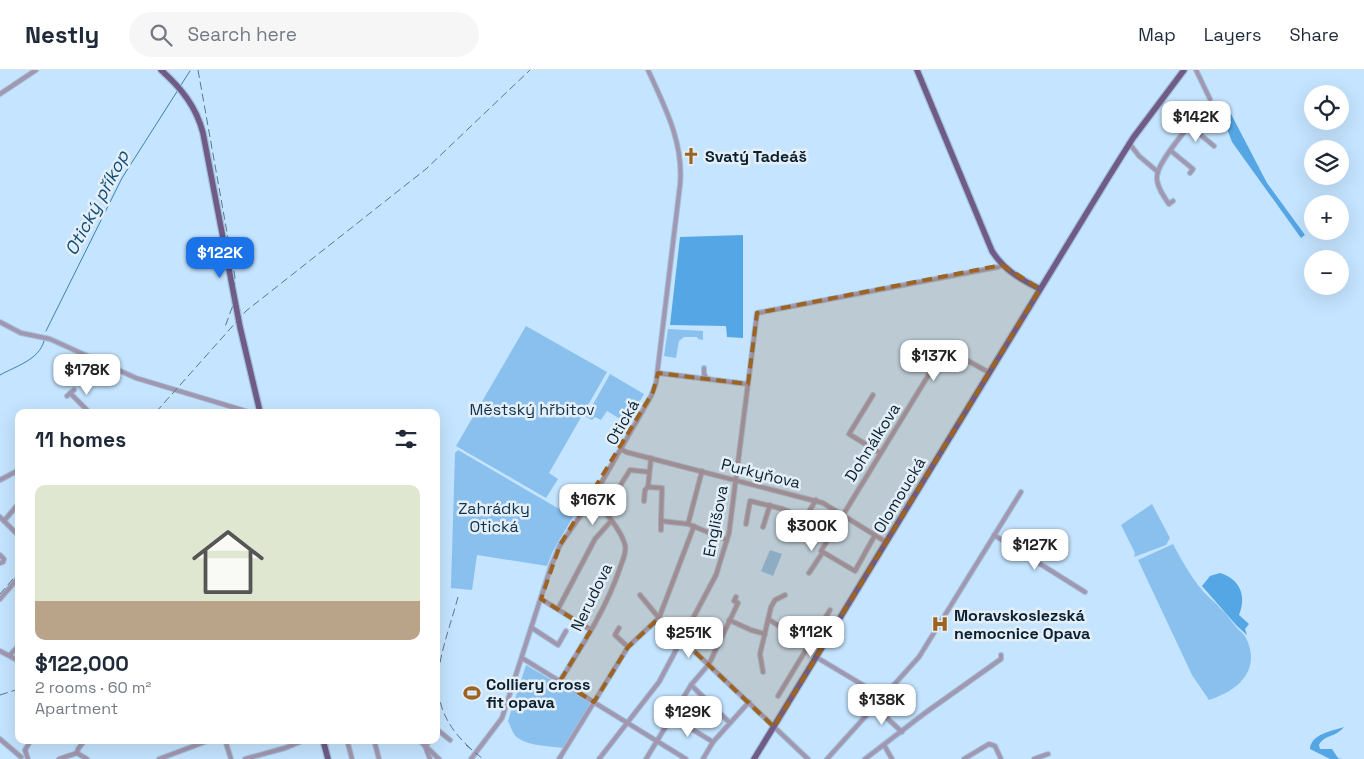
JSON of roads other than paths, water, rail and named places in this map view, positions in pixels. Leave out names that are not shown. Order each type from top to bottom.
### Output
[{"type":"main road","points":[[161,70],[187,97],[204,132],[240,327],[259,409]]},
{"type":"main road","points":[[917,70],[988,242],[1002,265],[1016,277],[1040,289]]},
{"type":"main road","name":"Olomoucká","points":[[754,759],[1130,143],[1184,70]]},
{"type":"main road","points":[[324,744],[328,759]]},
{"type":"street","points":[[0,94],[36,70]]},
{"type":"street","name":"Otická","points":[[471,759],[502,718],[558,549],[592,499],[621,449],[653,392],[658,373],[681,164],[672,124],[648,70]]},
{"type":"street","points":[[1196,70],[1210,99]]},
{"type":"street","points":[[1173,201],[1169,204],[1158,186],[1158,172],[1170,151],[1206,106]]},
{"type":"street","points":[[1190,126],[1214,146]]},
{"type":"street","points":[[1130,143],[1138,156],[1158,172]]},
{"type":"street","points":[[1170,151],[1193,169],[1190,174]]},
{"type":"street","name":"Englišova","points":[[599,759],[659,682],[716,575],[728,540],[756,314],[1002,265]]},
{"type":"street","points":[[0,322],[24,334],[49,338],[136,378],[239,409]]},
{"type":"street","name":"Dohnálkova","points":[[842,514],[943,352],[950,351],[990,373]]},
{"type":"street","points":[[704,368],[704,374],[707,379]]},
{"type":"street","points":[[658,373],[748,384]]},
{"type":"street","points":[[71,393],[86,409]]},
{"type":"street","points":[[873,394],[849,434],[880,453]]},
{"type":"street","name":"Purkyňova","points":[[621,449],[626,452],[823,502],[886,542]]},
{"type":"street","points":[[644,501],[645,490],[648,487],[651,458]]},
{"type":"street","points":[[618,489],[630,470],[649,472]]},
{"type":"street","points":[[688,524],[702,471]]},
{"type":"street","points":[[0,480],[15,472]]},
{"type":"street","points":[[648,487],[662,488],[661,530]]},
{"type":"street","points":[[827,759],[919,657],[1021,492]]},
{"type":"street","name":"Nerudova","points":[[560,681],[591,630],[614,586],[624,556],[625,547],[611,522],[598,503],[592,499]]},
{"type":"street","points":[[746,524],[750,500],[788,511],[805,519]]},
{"type":"street","points":[[796,533],[816,500]]},
{"type":"street","points":[[763,527],[770,505]]},
{"type":"street","points":[[4,521],[15,508]]},
{"type":"street","points":[[783,519],[788,511]]},
{"type":"street","points":[[809,573],[823,552],[821,551],[842,514]]},
{"type":"street","points":[[0,517],[15,532]]},
{"type":"street","points":[[662,521],[688,524],[728,540]]},
{"type":"street","points":[[558,610],[593,543],[611,522]]},
{"type":"street","points":[[559,759],[628,647],[659,618],[694,526]]},
{"type":"street","name":"Olomoucká","points":[[823,552],[855,571],[875,535]]},
{"type":"street","points":[[994,535],[1085,592]]},
{"type":"street","points":[[0,555],[4,559],[4,562],[0,563]]},
{"type":"street","points":[[0,598],[15,581]]},
{"type":"street","points":[[640,595],[659,618],[808,759]]},
{"type":"street","points":[[763,672],[760,654],[768,619],[773,602],[785,595]]},
{"type":"street","points":[[646,759],[691,685],[709,664],[738,603],[734,601],[736,597]]},
{"type":"street","points":[[541,599],[591,630]]},
{"type":"street","points":[[778,696],[830,610]]},
{"type":"street","points":[[768,619],[792,634],[807,647]]},
{"type":"street","points":[[729,620],[764,634]]},
{"type":"street","points":[[532,628],[558,645],[566,632]]},
{"type":"street","points":[[619,628],[614,635],[628,647]]},
{"type":"street","points":[[10,655],[15,649]]},
{"type":"street","points":[[0,651],[15,658]]},
{"type":"street","points":[[865,759],[925,713],[1001,659],[1001,655]]},
{"type":"street","points":[[816,657],[883,697]]},
{"type":"street","points":[[522,658],[684,758]]},
{"type":"street","points":[[691,685],[730,722]]},
{"type":"street","points":[[703,759],[730,722],[749,702]]},
{"type":"street","points":[[874,706],[902,732]]},
{"type":"street","points":[[672,717],[714,742]]},
{"type":"street","points":[[440,731],[450,740]]},
{"type":"street","points":[[0,739],[23,758],[29,744]]},
{"type":"street","points":[[59,759],[77,753],[82,744]]},
{"type":"street","points":[[159,759],[199,744]]},
{"type":"street","points":[[225,744],[231,759]]},
{"type":"street","points":[[245,759],[295,744]]},
{"type":"street","points":[[348,744],[352,759]]},
{"type":"street","points":[[375,744],[379,759]]},
{"type":"street","points":[[964,759],[989,744],[995,746],[1001,759]]},
{"type":"street","points":[[884,745],[892,759]]},
{"type":"street","points":[[425,746],[430,759]]},
{"type":"street","points":[[425,746],[439,759]]},
{"type":"street","points":[[77,753],[87,759]]},
{"type":"street","points":[[1034,759],[1048,754]]},
{"type":"waterway","name":"Otický příkop","points":[[181,85],[190,71]]},
{"type":"waterway","name":"Otický příkop","points":[[46,331],[122,178],[178,90]]},
{"type":"waterway","name":"Otický příkop","points":[[0,375],[32,358],[41,348],[44,341]]},
{"type":"railway","points":[[198,70],[235,277],[233,305],[225,327]]},
{"type":"railway","points":[[159,409],[246,311],[426,169],[530,70]]},
{"type":"railway","points":[[0,594],[15,577]]},
{"type":"railway","points":[[440,665],[458,597]]},
{"type":"railway","points":[[0,695],[15,690]]},
{"type":"railway","points":[[440,699],[444,713],[454,731],[471,749]]},
{"type":"railway","points":[[466,745],[483,759]]},
{"type":"place","name":"Svatý Tadeáš","points":[[691,156]]},
{"type":"place","name":"Moravskoslezská nemocnice Opava","points":[[940,624]]},
{"type":"place","name":"Colliery cross fit opava","points":[[472,693]]},
{"type":"park label","name":"Městský hřbitov","points":[[532,409]]},
{"type":"park label","name":"Zahrádky Otická","points":[[494,517]]}]
